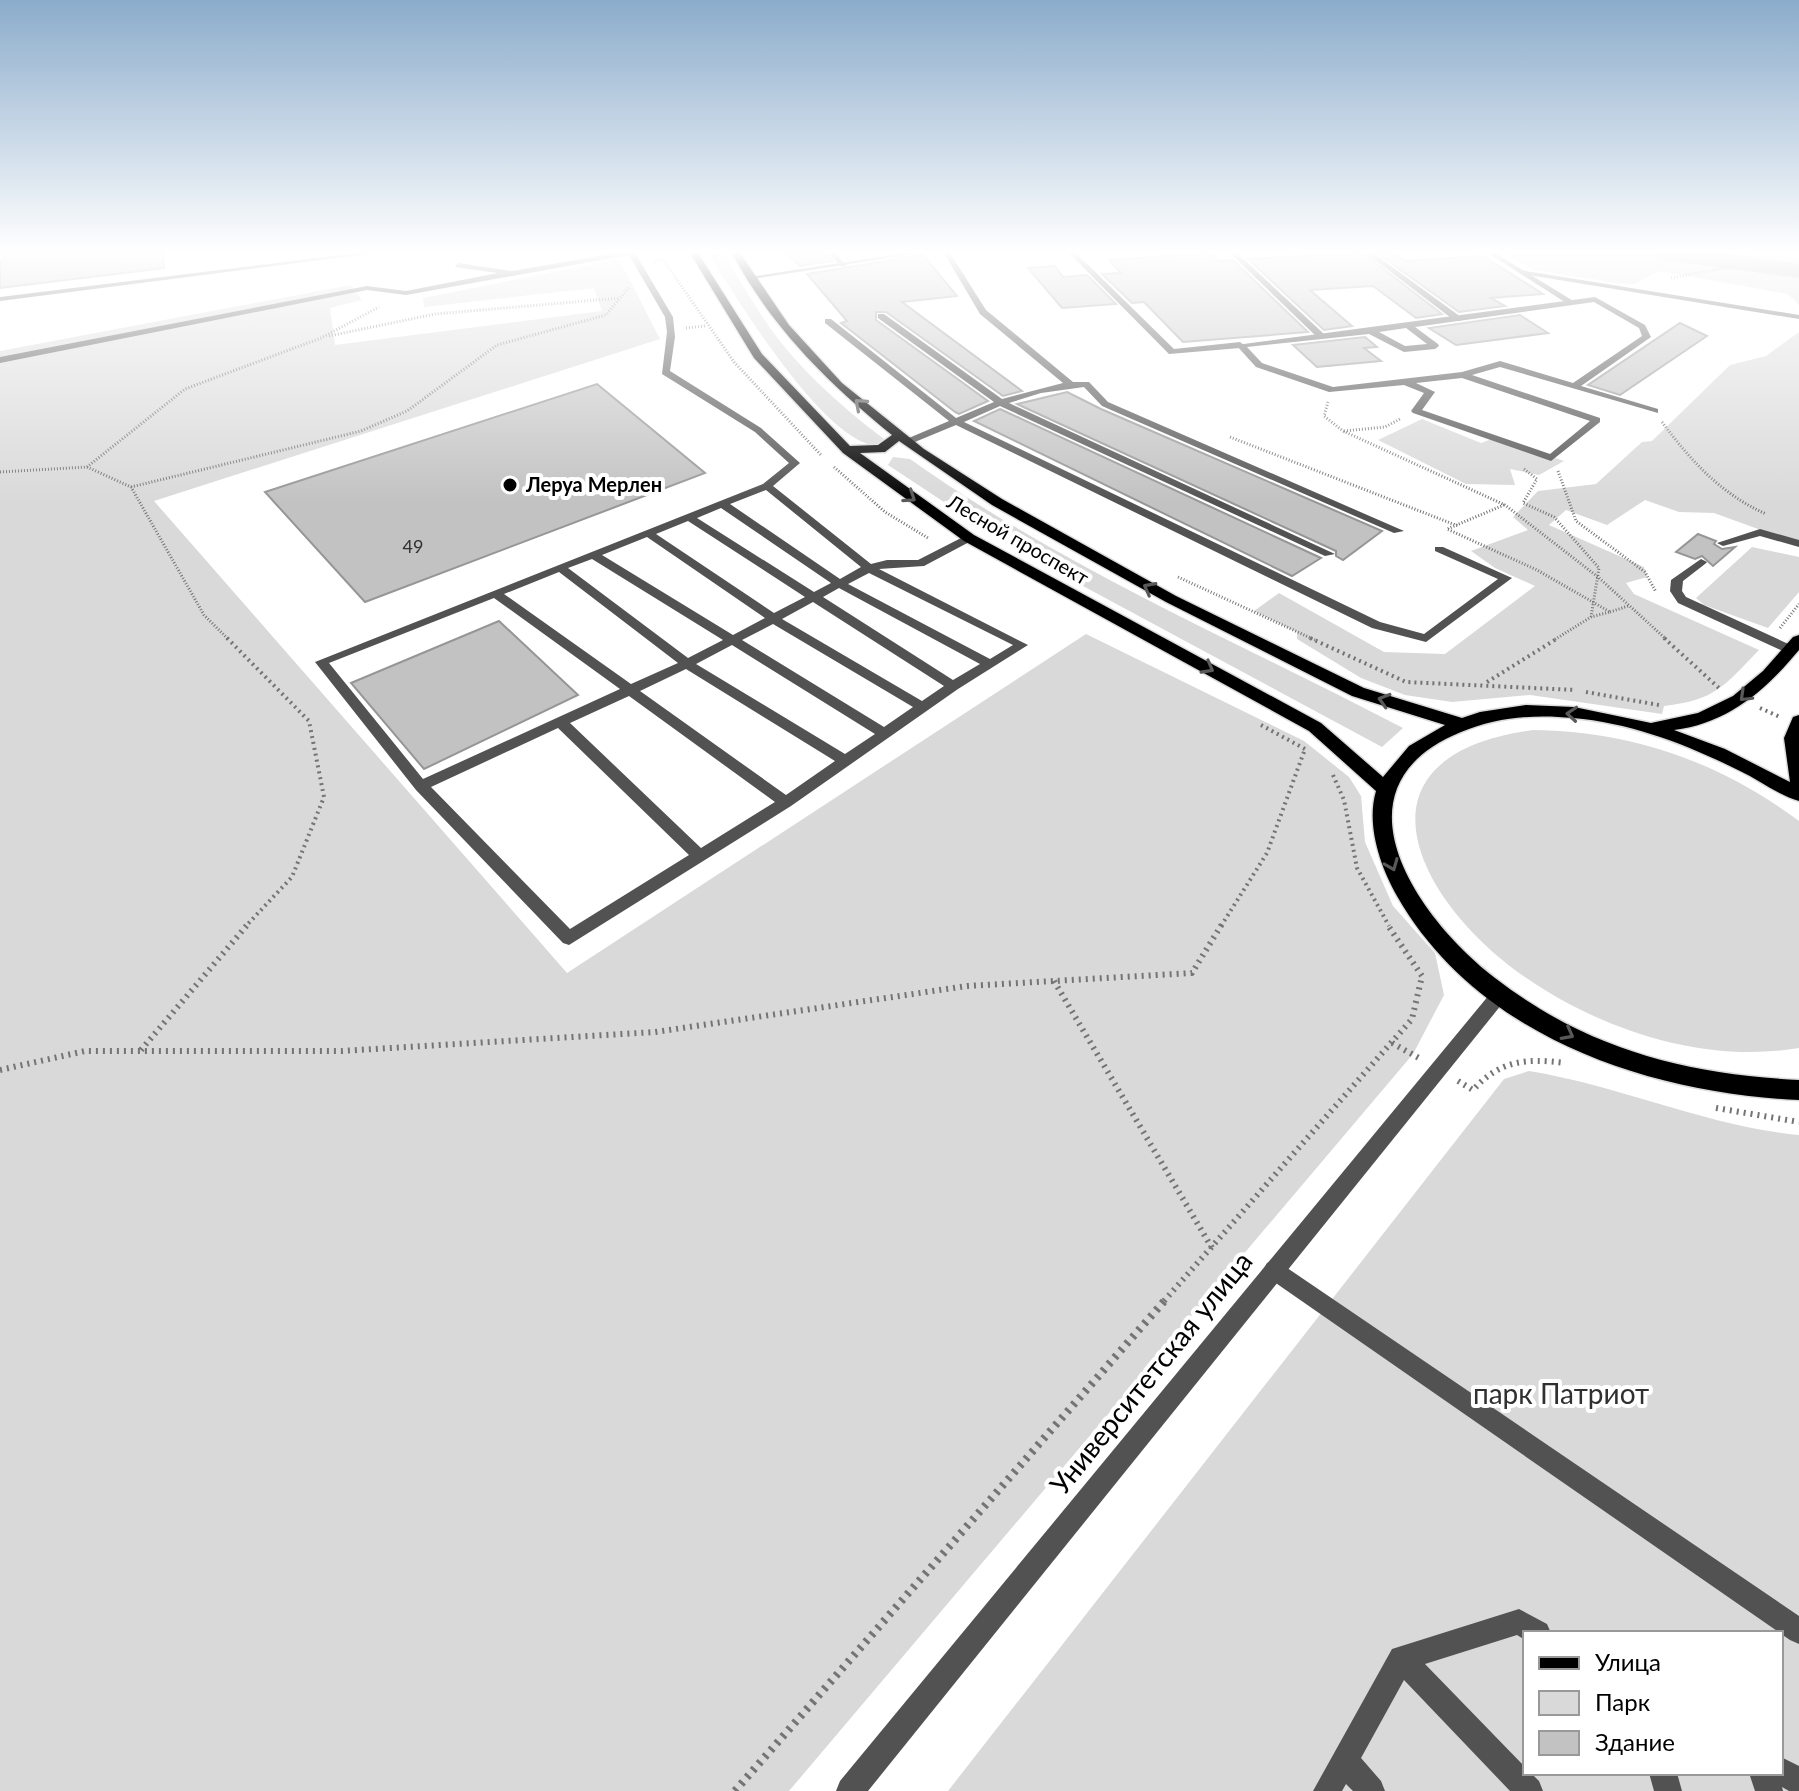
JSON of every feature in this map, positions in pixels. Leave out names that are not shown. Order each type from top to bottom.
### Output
[{"type":"main road","name":"Лесной проспект","points":[[746,337],[758,356],[847,450],[872,470],[969,538],[1315,727],[1386,789]]},
{"type":"main road","name":"Лесной проспект","points":[[793,337],[838,385],[920,452],[1068,544],[1358,692],[1458,723]]},
{"type":"main road","points":[[847,450],[881,449],[903,439]]},
{"type":"main road","points":[[872,470],[876,461],[886,455],[920,452]]},
{"type":"main road","points":[[1649,727],[1710,717],[1734,706],[1795,645]]},
{"type":"main road","points":[[1799,795],[1764,773],[1707,746],[1649,727],[1578,713],[1514,712],[1458,723],[1412,749],[1386,789],[1382,817],[1384,839],[1400,885],[1441,940],[1500,994],[1569,1036],[1647,1068],[1728,1087],[1799,1090]]},
{"type":"main road","points":[[1799,721],[1793,738],[1799,782]]},
{"type":"street","points":[[0,360],[119,337]]},
{"type":"street","points":[[671,337],[665,372],[758,430],[795,463],[767,486],[321,662],[421,786],[569,938],[786,802],[953,686],[1022,645],[869,568],[767,486]]},
{"type":"street","points":[[848,337],[954,421],[1376,625],[1426,638],[1506,578],[1439,549]]},
{"type":"street","points":[[909,337],[1001,403],[1329,554]]},
{"type":"street","points":[[1013,337],[1070,384]]},
{"type":"street","points":[[1156,337],[1174,354],[1316,337]]},
{"type":"street","points":[[1381,337],[1404,349],[1435,346],[1422,337]]},
{"type":"street","points":[[1575,386],[1647,337]]},
{"type":"street","points":[[1240,345],[1259,365],[1332,390],[1463,375],[1500,364],[1655,411]]},
{"type":"street","points":[[1406,383],[1430,392],[1416,411],[1551,458],[1597,420],[1463,375]]},
{"type":"street","points":[[903,439],[1001,403],[1070,384],[1086,384],[1105,404],[1398,531]]},
{"type":"street","points":[[722,504],[840,584],[990,664]]},
{"type":"street","points":[[687,516],[953,686]]},
{"type":"street","points":[[1723,543],[1760,532],[1799,544]]},
{"type":"street","points":[[648,533],[774,619],[923,707]]},
{"type":"street","points":[[421,786],[627,688],[687,664],[869,568],[887,563],[920,564],[969,538]]},
{"type":"street","points":[[592,554],[730,642],[885,734]]},
{"type":"street","points":[[1701,562],[1677,580],[1676,591],[1682,600],[1795,645]]},
{"type":"street","points":[[559,567],[687,664],[846,761]]},
{"type":"street","points":[[495,593],[786,802]]},
{"type":"street","points":[[559,721],[698,855]]},
{"type":"street","name":"Университетская улица","points":[[850,1791],[1500,994]]},
{"type":"street","points":[[1274,1270],[1799,1631]]},
{"type":"street","points":[[1327,1791],[1401,1658],[1519,1622],[1535,1631]]},
{"type":"street","points":[[1401,1658],[1529,1791]]},
{"type":"street","points":[[1345,1761],[1371,1791]]},
{"type":"path","points":[[87,467],[185,389],[324,337]]},
{"type":"path","points":[[321,338],[328,337]]},
{"type":"path","points":[[131,487],[361,431],[407,411],[497,345],[528,337]]},
{"type":"path","points":[[1332,390],[1324,416],[1343,431],[1505,505],[1598,577],[1720,689]]},
{"type":"path","points":[[1343,431],[1385,427],[1416,411]]},
{"type":"path","points":[[1655,411],[1686,455],[1742,505],[1770,515]]},
{"type":"path","points":[[1220,434],[1262,446],[1458,526]]},
{"type":"path","points":[[1551,458],[1567,489],[1576,521],[1645,572],[1658,596]]},
{"type":"path","points":[[1515,462],[1537,479],[1523,503],[1554,517],[1599,568],[1591,617]]},
{"type":"path","points":[[0,472],[87,467],[131,487],[204,615],[309,721],[324,797],[292,877],[218,957],[140,1051]]},
{"type":"path","points":[[1505,505],[1447,529],[1537,570],[1610,612]]},
{"type":"path","points":[[1485,683],[1591,617],[1628,606]]},
{"type":"path","points":[[1254,611],[1406,682],[1557,687],[1664,706]]},
{"type":"path","points":[[1251,719],[1313,756]]},
{"type":"path","points":[[0,1070],[85,1051],[341,1051],[655,1032],[967,986],[1192,973],[1267,853],[1305,749]]},
{"type":"path","points":[[735,1791],[1412,1019],[1422,976],[1362,881],[1349,843],[1342,788],[1329,769]]},
{"type":"path","points":[[1054,981],[1212,1248]]},
{"type":"path","points":[[1392,1043],[1473,1090],[1490,1069],[1510,1062],[1534,1059],[1576,1066]]},
{"type":"path","points":[[1707,1106],[1799,1122]]},
{"type":"green space","points":[[77,337],[334,337],[335,345],[401,337],[659,337],[660,339],[154,501],[567,973],[1086,634],[1304,741],[1349,777],[1361,796],[1365,842],[1393,906],[1435,953],[1444,995],[1413,1054],[789,1791],[0,1791],[0,351]]},
{"type":"green space","points":[[763,337],[776,337],[834,398],[884,439],[883,443],[879,446],[857,439],[833,422]]},
{"type":"green space","points":[[1793,337],[1799,337],[1799,544],[1714,513],[1679,512],[1645,500],[1607,525],[1566,510],[1549,525],[1644,567],[1647,577],[1626,583],[1634,594],[1759,650],[1727,682],[1708,695],[1664,706],[1662,714],[1530,695],[1452,702],[1405,695],[1361,678],[1297,639],[1297,632],[1254,611],[1279,593],[1384,652],[1445,654],[1535,586],[1495,568],[1471,551],[1528,530],[1513,517],[1538,491],[1596,484],[1642,442],[1652,441],[1730,365],[1766,356]]},
{"type":"green space","points":[[1422,419],[1481,443],[1497,437],[1564,461],[1539,475],[1510,469],[1515,485],[1466,484],[1378,440]]},
{"type":"green space","points":[[893,457],[910,459],[1029,535],[1152,602],[1403,728],[1382,747],[1018,551],[888,465]]},
{"type":"green space","points":[[1752,547],[1799,557],[1799,592],[1768,628],[1704,605],[1696,598]]},
{"type":"green space","points":[[1533,730],[1605,736],[1673,754],[1738,782],[1799,821],[1799,1048],[1764,1052],[1692,1047],[1623,1028],[1589,1014],[1528,979],[1488,948],[1455,912],[1430,874],[1417,836],[1418,800],[1436,769],[1473,745]]},
{"type":"green space","name":"парк Патриот","points":[[1529,1071],[1597,1086],[1697,1115],[1799,1135],[1799,1791],[948,1791],[1504,1079]]},
{"type":"building","points":[[858,337],[899,337],[988,401],[959,414]]},
{"type":"building","points":[[920,337],[949,337],[1022,391],[1003,396]]},
{"type":"building","points":[[1178,337],[1251,337],[1183,342]]},
{"type":"building","points":[[1365,337],[1377,347],[1364,348],[1381,361],[1317,367],[1293,345]]},
{"type":"building","points":[[1443,337],[1521,337],[1456,345]]},
{"type":"building","points":[[1660,337],[1706,337],[1620,395],[1588,385]]},
{"type":"building","points":[[597,384],[705,473],[365,602],[265,492]]},
{"type":"building","points":[[1067,392],[1382,531],[1343,560],[1336,556],[1336,551],[1017,404]]},
{"type":"building","points":[[1000,409],[1321,558],[1292,576],[974,421]]},
{"type":"building","points":[[1698,534],[1716,541],[1714,544],[1722,549],[1735,547],[1713,566],[1702,556],[1695,559],[1676,552]]},
{"type":"building","points":[[499,621],[578,695],[424,769],[351,683]]},
{"type":"place","name":"Леруа Мерлен","points":[[510,485]]}]
